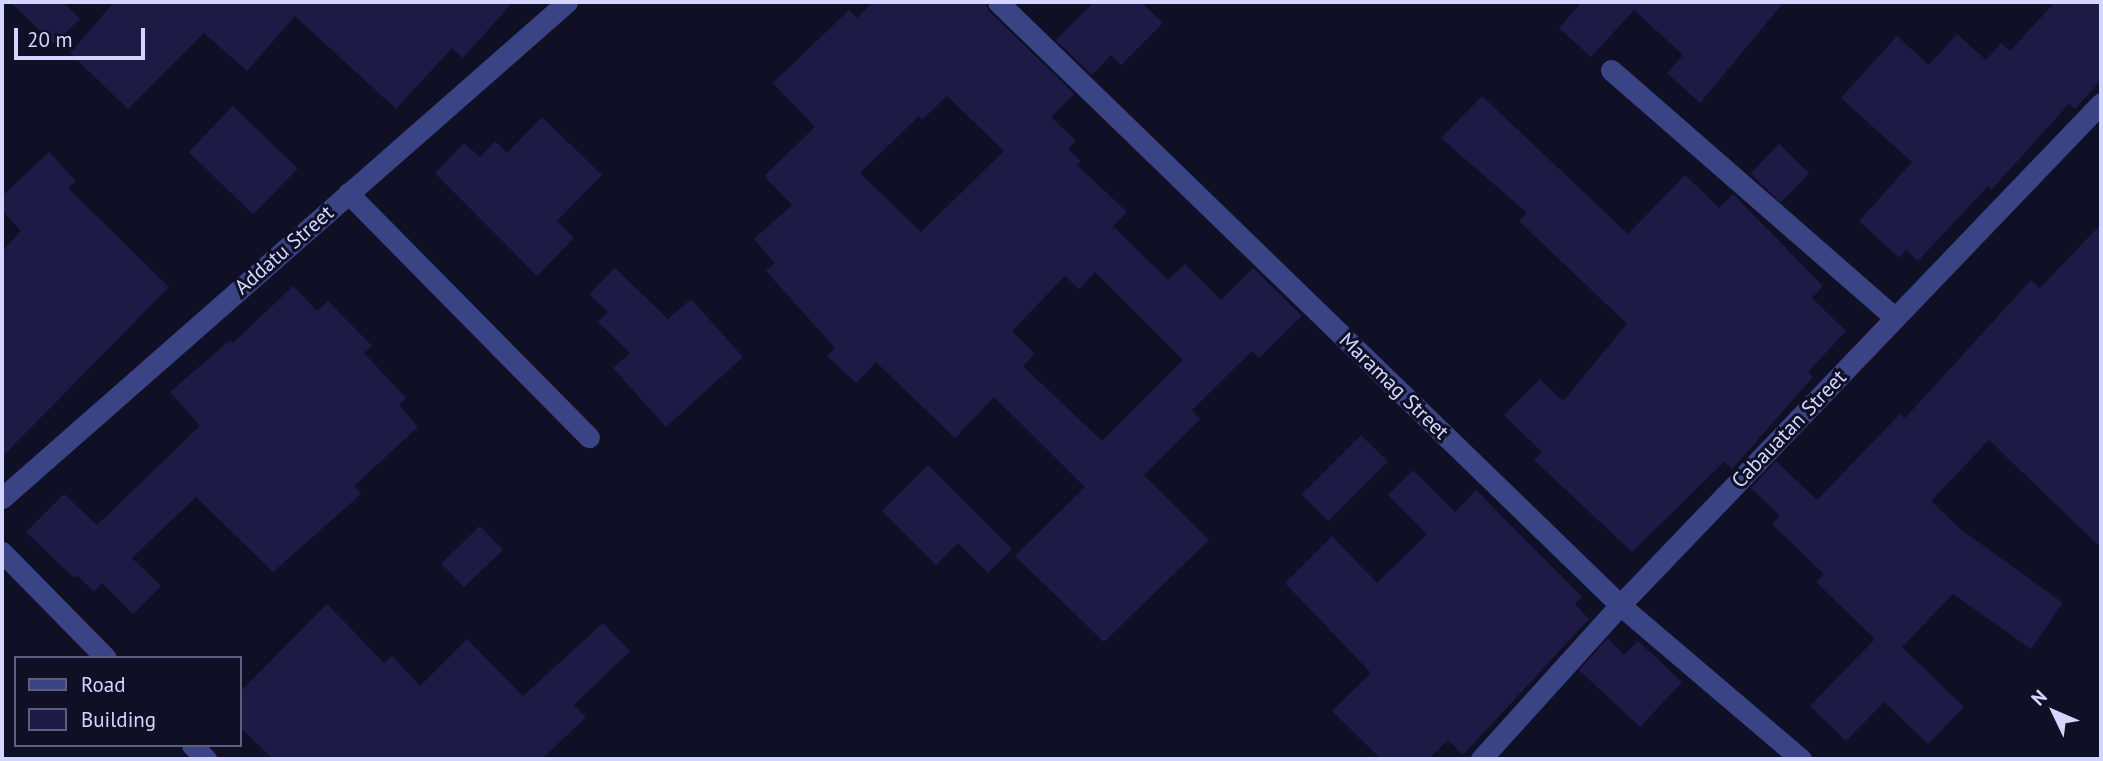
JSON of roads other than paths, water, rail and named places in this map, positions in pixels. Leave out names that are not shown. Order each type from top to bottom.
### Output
[{"type":"street","name":"Addatu Street","points":[[2,498],[567,2]]},
{"type":"street","name":"Maramag Street","points":[[998,2],[1620,605],[1801,759]]},
{"type":"street","points":[[1611,70],[1895,318]]},
{"type":"street","name":"Cabauatan Street","points":[[1481,759],[1620,605],[2101,103]]},
{"type":"street","points":[[348,193],[589,438]]},
{"type":"street","points":[[2,552],[104,656]]}]
